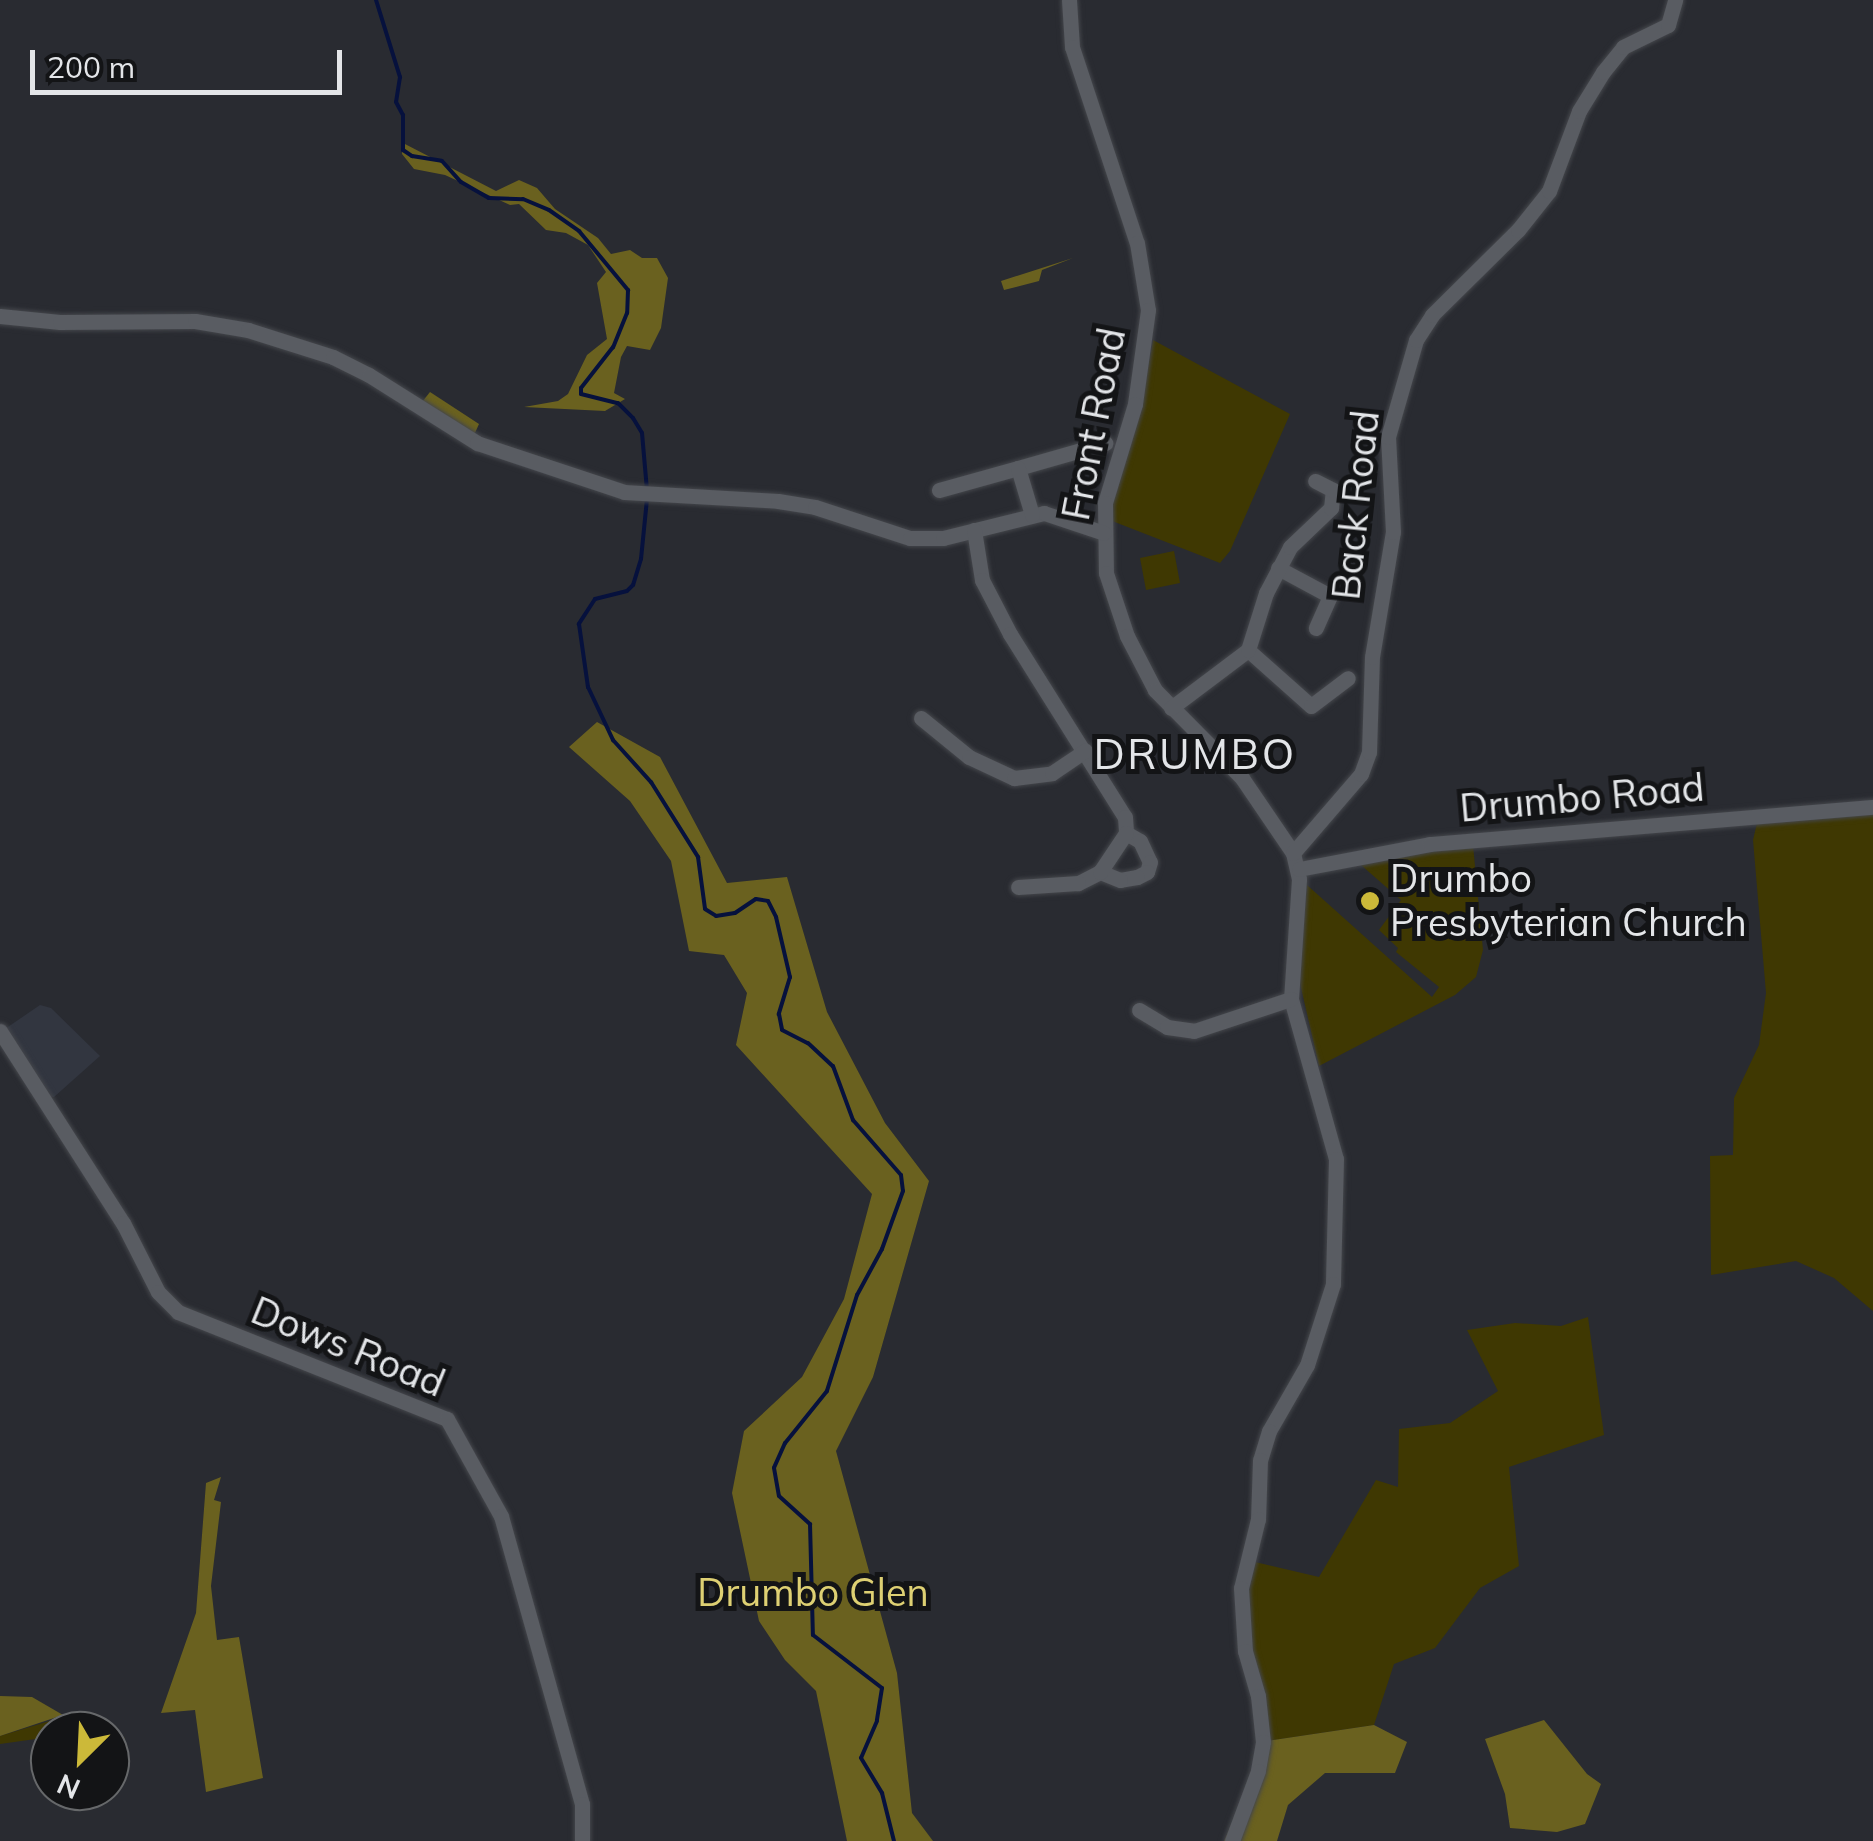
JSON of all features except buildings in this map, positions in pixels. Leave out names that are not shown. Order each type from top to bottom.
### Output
[{"type":"street","name":"Front Road","points":[[1070,0],[1072,47],[1137,243],[1148,310],[1138,388],[1112,470],[1104,533],[1106,573],[1140,666],[1171,708],[1242,778],[1296,861]]},
{"type":"street","name":"Back Road","points":[[1296,861],[1361,774],[1369,752],[1372,656],[1394,532],[1388,437],[1416,340],[1432,316],[1518,230],[1550,191],[1579,110],[1603,72],[1623,47],[1668,25],[1675,0]]},
{"type":"street","points":[[0,316],[60,322],[195,321],[248,330],[357,369],[476,444],[624,492],[815,507],[910,538],[943,538],[1032,515],[1060,516],[1104,533]]},
{"type":"street","points":[[939,490],[1099,445],[1098,466]]},
{"type":"street","points":[[1018,468],[1032,515]]},
{"type":"street","points":[[1171,708],[1248,650],[1290,546],[1330,508],[1333,490],[1315,481]]},
{"type":"street","points":[[956,484],[962,503]]},
{"type":"street","points":[[974,530],[982,580],[1010,634],[1125,816],[1126,833],[1100,872],[1078,883],[1018,887]]},
{"type":"street","points":[[1278,568],[1330,596],[1316,628]]},
{"type":"street","points":[[1248,650],[1311,706],[1348,678]]},
{"type":"street","points":[[921,718],[969,757],[1014,778],[1052,773],[1085,751]]},
{"type":"street","points":[[928,746],[938,731]]},
{"type":"street","name":"Drumbo Road","points":[[1296,861],[1430,844],[1873,808]]},
{"type":"street","points":[[1100,872],[1120,880],[1147,872],[1148,852],[1126,833]]},
{"type":"street","points":[[1232,1841],[1258,1771],[1263,1742],[1258,1696],[1245,1652],[1241,1600],[1244,1566],[1258,1519],[1260,1460],[1269,1432],[1307,1364],[1336,1268],[1333,1138],[1291,999],[1296,861]]},
{"type":"street","points":[[1139,1010],[1167,1027],[1194,1030],[1291,999]]},
{"type":"street","name":"Dows Road","points":[[0,1032],[123,1224],[158,1292],[178,1312],[447,1420],[502,1516],[582,1804],[582,1841]]},
{"type":"shaded area","points":[[1153,340],[1290,414],[1230,551],[1220,563],[1107,519],[1143,396]]},
{"type":"shaded area","points":[[1174,551],[1180,583],[1146,590],[1140,558]]},
{"type":"shaded area","points":[[1873,814],[1873,1311],[1834,1278],[1796,1261],[1711,1275],[1710,1156],[1733,1155],[1734,1098],[1759,1045],[1766,993],[1753,840],[1757,823]]},
{"type":"shaded area","points":[[1473,845],[1483,950],[1476,977],[1455,995],[1319,1066],[1299,979],[1307,885],[1432,997],[1439,987],[1396,952],[1398,948],[1379,930],[1401,900],[1353,858]]},
{"type":"shaded area","points":[[40,1005],[51,1008],[100,1056],[54,1097],[46,1097],[2,1031]]},
{"type":"shaded area","points":[[1588,1317],[1604,1435],[1509,1467],[1519,1566],[1480,1588],[1435,1648],[1394,1664],[1374,1725],[1267,1741],[1248,1653],[1247,1601],[1255,1562],[1319,1577],[1376,1480],[1398,1487],[1399,1429],[1450,1423],[1498,1391],[1467,1330],[1515,1323],[1561,1326]]},
{"type":"shaded area","points":[[30,1727],[30,1740],[0,1744],[0,1736]]},
{"type":"green space","points":[[403,143],[496,191],[519,180],[537,188],[555,209],[598,238],[611,254],[630,250],[642,258],[657,258],[668,278],[661,328],[650,350],[627,346],[621,357],[614,393],[625,399],[605,411],[524,407],[558,401],[568,394],[587,355],[607,339],[597,283],[606,272],[588,245],[566,233],[546,230],[519,204],[510,205],[445,175],[414,169],[402,154]]},
{"type":"green space","points":[[1073,258],[1042,270],[1039,281],[1004,290],[1001,281]]},
{"type":"green space","points":[[430,392],[479,424],[474,435],[422,402]]},
{"type":"green space","name":"Drumbo Glen","points":[[597,722],[660,757],[727,883],[787,877],[827,1012],[885,1123],[929,1181],[873,1377],[836,1451],[897,1673],[912,1813],[933,1841],[847,1841],[816,1691],[785,1660],[759,1621],[732,1493],[744,1431],[802,1377],[844,1299],[872,1194],[736,1045],[747,993],[724,955],[689,951],[671,861],[630,801],[569,747]]},
{"type":"green space","points":[[221,1477],[214,1500],[221,1502],[211,1586],[217,1640],[239,1637],[263,1778],[206,1792],[195,1710],[161,1713],[196,1613],[206,1483]]},
{"type":"green space","points":[[0,1696],[32,1697],[56,1711],[30,1711],[30,1726],[0,1736]]},
{"type":"green space","points":[[1544,1720],[1587,1774],[1601,1784],[1585,1824],[1557,1832],[1510,1828],[1505,1794],[1485,1739]]},
{"type":"green space","points":[[1374,1725],[1407,1742],[1395,1773],[1325,1773],[1288,1805],[1277,1841],[1224,1841],[1267,1741]]},
{"type":"waterway","points":[[376,0],[400,77],[396,102],[403,115],[403,150],[412,156],[442,161],[461,182],[489,198],[523,199],[549,210],[579,231],[628,290],[627,313],[613,347],[581,388],[581,394],[618,403],[633,418],[642,433],[647,490]]},
{"type":"waterway","points":[[647,499],[641,559],[633,585],[627,591],[595,599],[579,624],[588,687],[613,740],[651,782],[698,857],[705,909],[716,916],[735,913],[756,899],[768,901],[776,917],[790,977],[779,1014],[782,1030],[808,1043],[833,1066],[853,1120],[901,1175],[903,1191],[882,1249],[857,1295],[827,1391],[785,1443],[774,1468],[779,1496],[810,1524],[813,1635],[882,1688],[877,1721],[861,1758],[882,1793],[894,1841]]},
{"type":"place","name":"Drumbo Presbyterian Church","points":[[1370,901]]},
{"type":"district","name":"DRUMBO","points":[[1195,754]]}]
